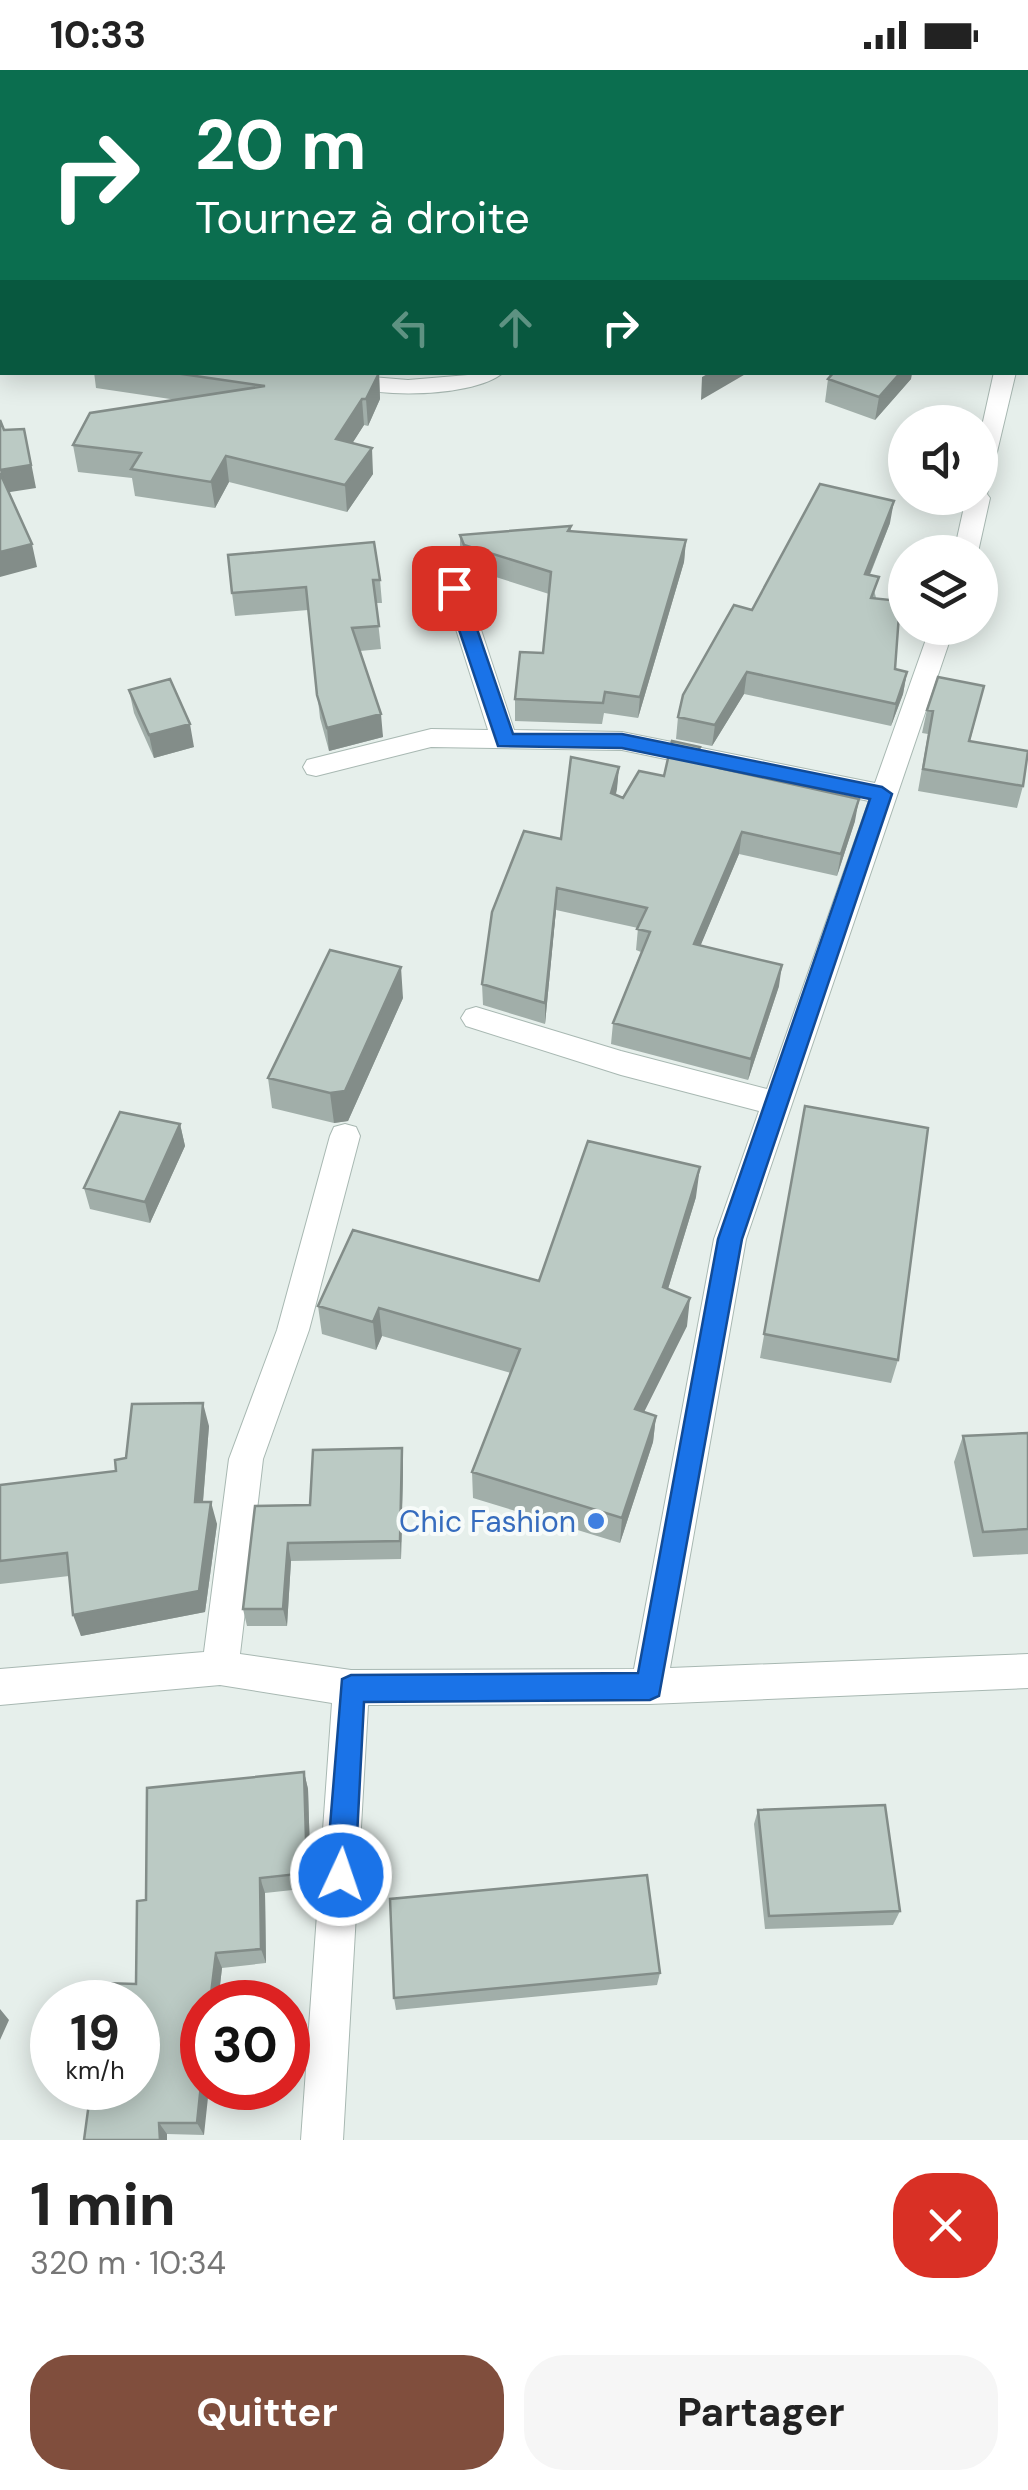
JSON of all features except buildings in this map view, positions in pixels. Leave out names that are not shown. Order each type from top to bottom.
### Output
[{"type":"street","points":[[340,375],[416,388],[461,384],[486,375]]},
{"type":"street","points":[[998,405],[1004,375]]},
{"type":"street","points":[[446,560],[505,741]]},
{"type":"street","points":[[650,1686],[730,1239],[936,645]]},
{"type":"street","points":[[316,767],[431,738],[622,741],[882,794]]},
{"type":"street","points":[[476,1018],[621,1063],[776,1103]]},
{"type":"street","points":[[220,1668],[246,1459],[294,1330],[344,1136]]},
{"type":"street","points":[[0,1687],[220,1668],[351,1688],[650,1686],[1028,1671]]},
{"type":"street","points":[[322,2140],[351,1688]]},
{"type":"place","name":"Chic Fashion","points":[[596,1521]]},
{"type":"route","points":[[341,1875],[351,1688],[650,1686],[730,1239],[882,794],[622,741],[505,741],[454,588]]}]
